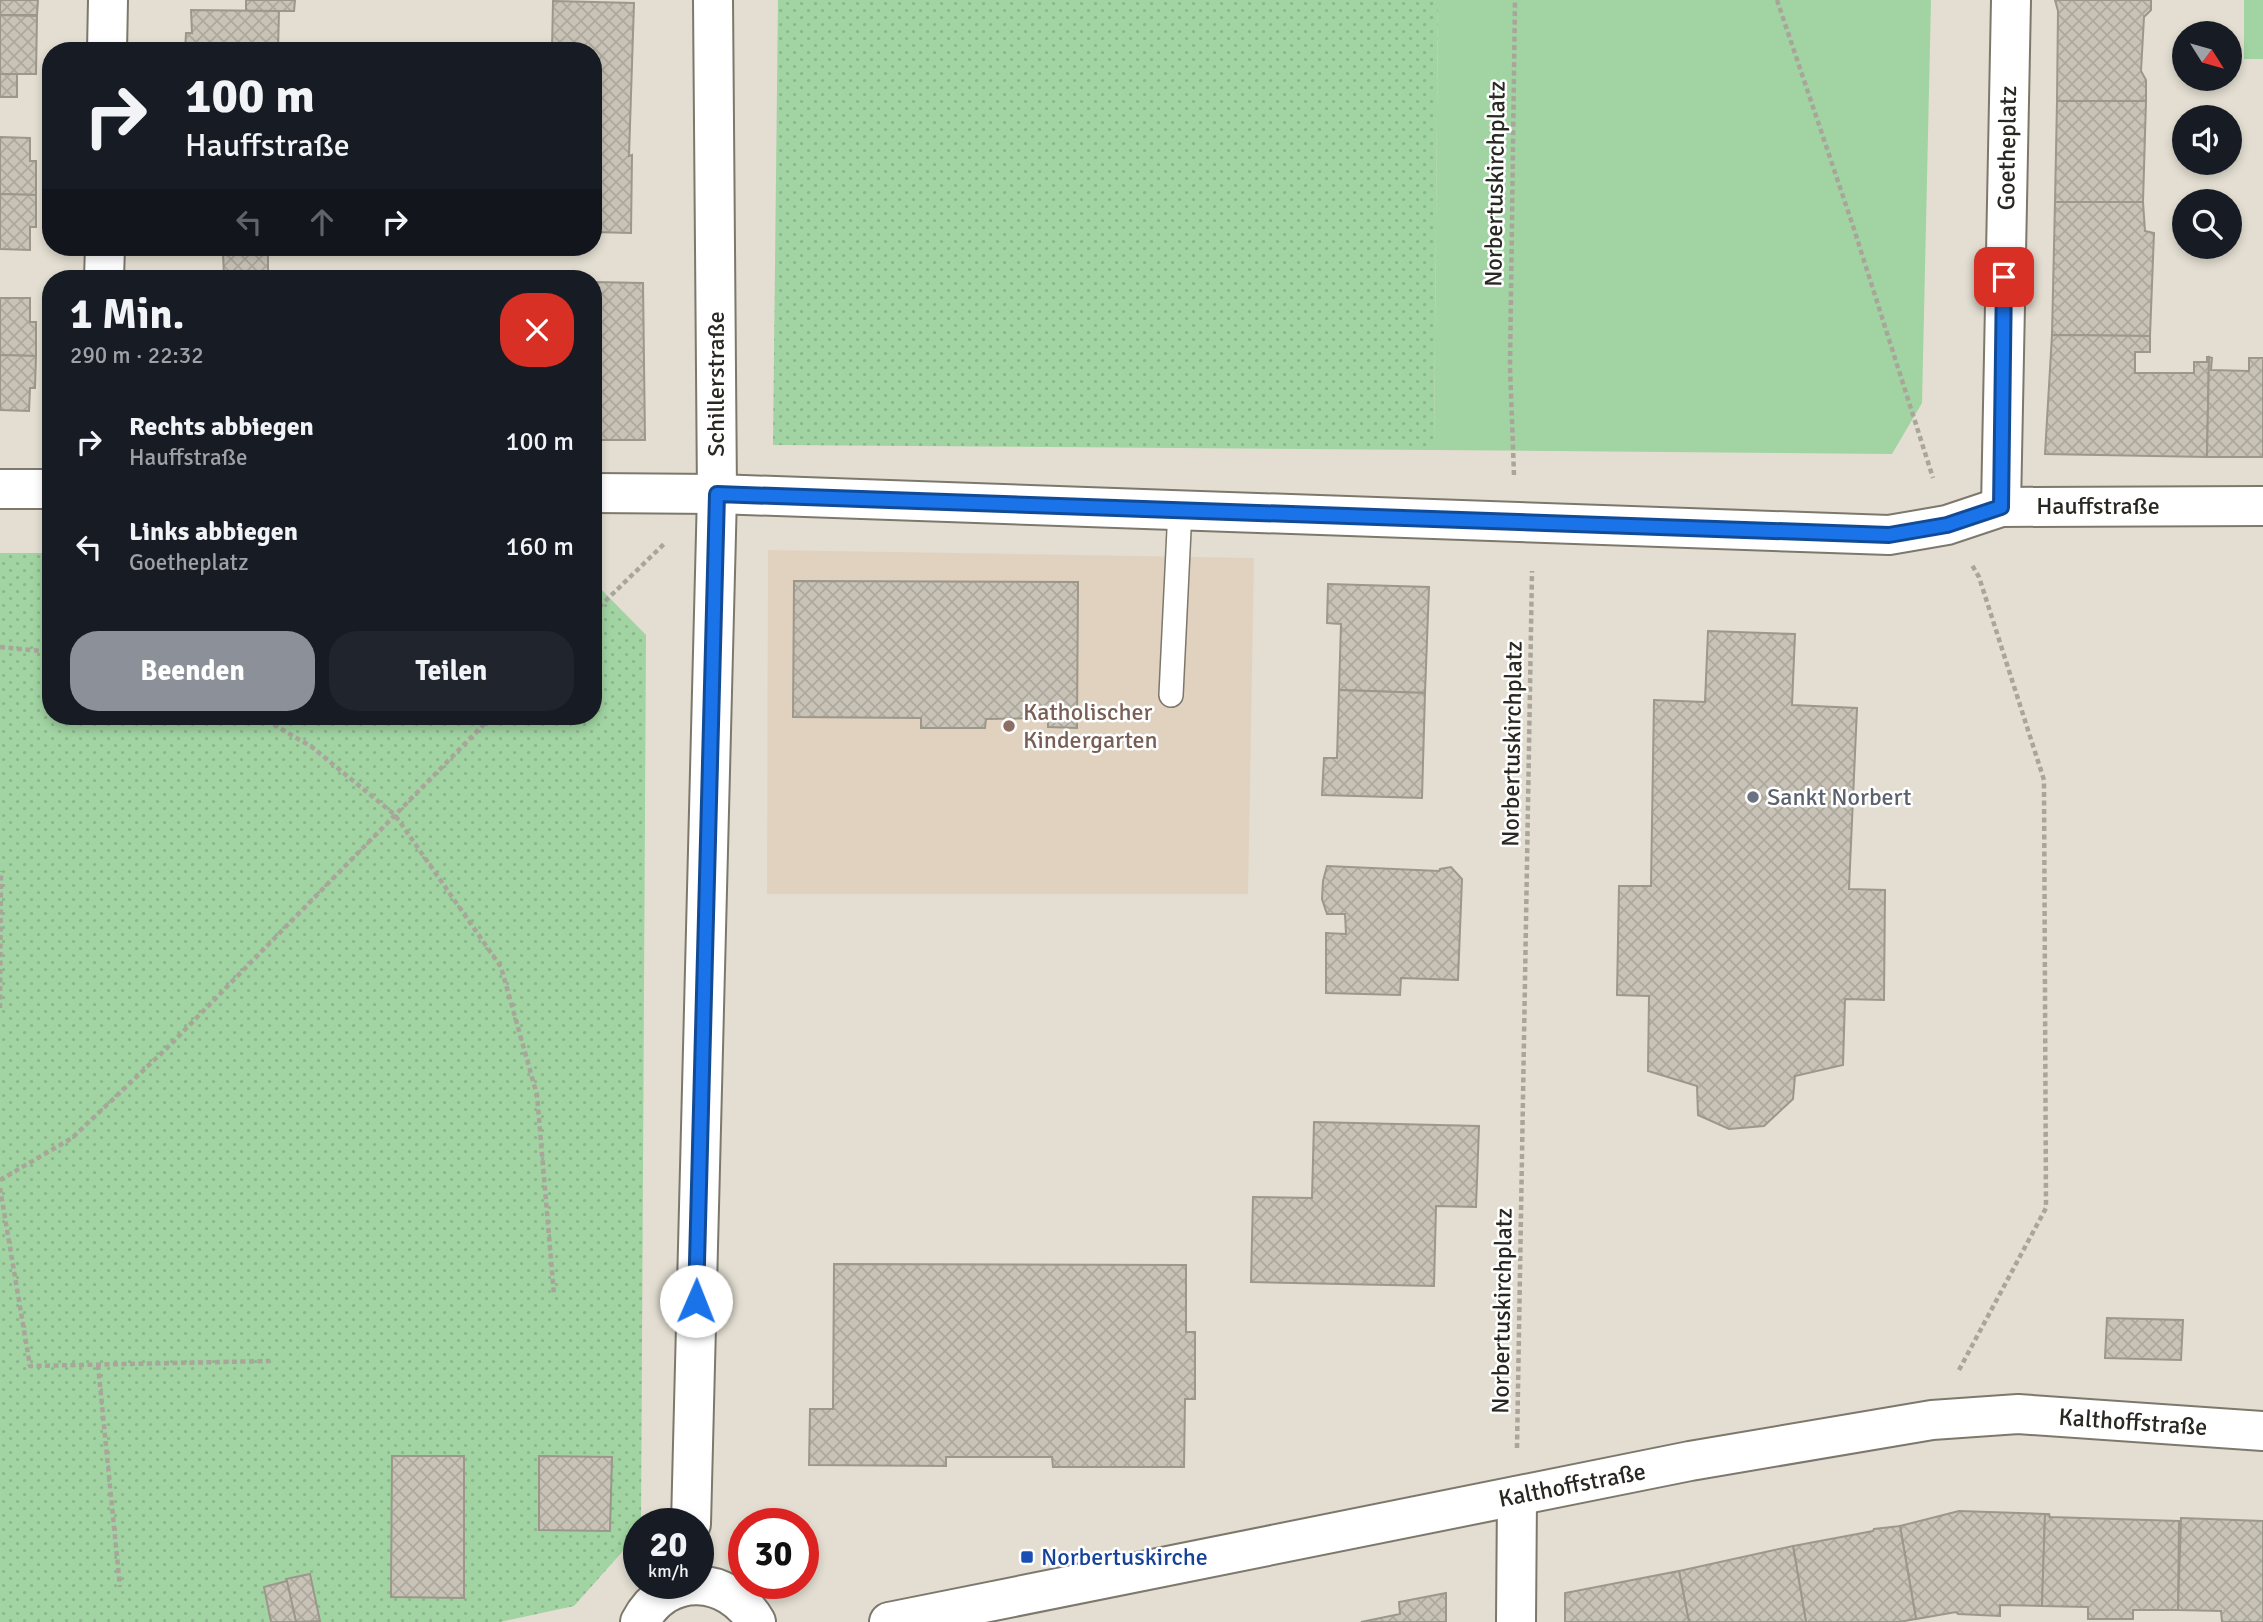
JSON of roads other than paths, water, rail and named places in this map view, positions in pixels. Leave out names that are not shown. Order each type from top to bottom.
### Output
[{"type":"street","points":[[107,42],[108,0]]},
{"type":"street","name":"Schillerstraße","points":[[691,1508],[717,494],[713,0]]},
{"type":"street","name":"Goetheplatz","points":[[2001,507],[2011,0]]},
{"type":"street","points":[[0,489],[42,489]]},
{"type":"street","name":"Hauffstraße","points":[[602,493],[717,494],[1180,509],[1889,535],[1947,525],[2001,507],[2263,506]]},
{"type":"street","name":"Kalthoffstraße","points":[[889,1622],[1690,1461],[1932,1420],[2018,1414],[2263,1431]]},
{"type":"street","points":[[1516,1622],[1517,1496]]},
{"type":"street","points":[[714,1586],[733,1594],[748,1608],[756,1622]]},
{"type":"street","points":[[640,1622],[659,1599]]},
{"type":"lane","points":[[1171,695],[1180,509]]},
{"type":"place","name":"Katholischer Kindergarten","points":[[1009,726]]},
{"type":"place","name":"Sankt Norbert","points":[[1753,797]]},
{"type":"place","name":"Norbertuskirche","points":[[1027,1557]]}]
